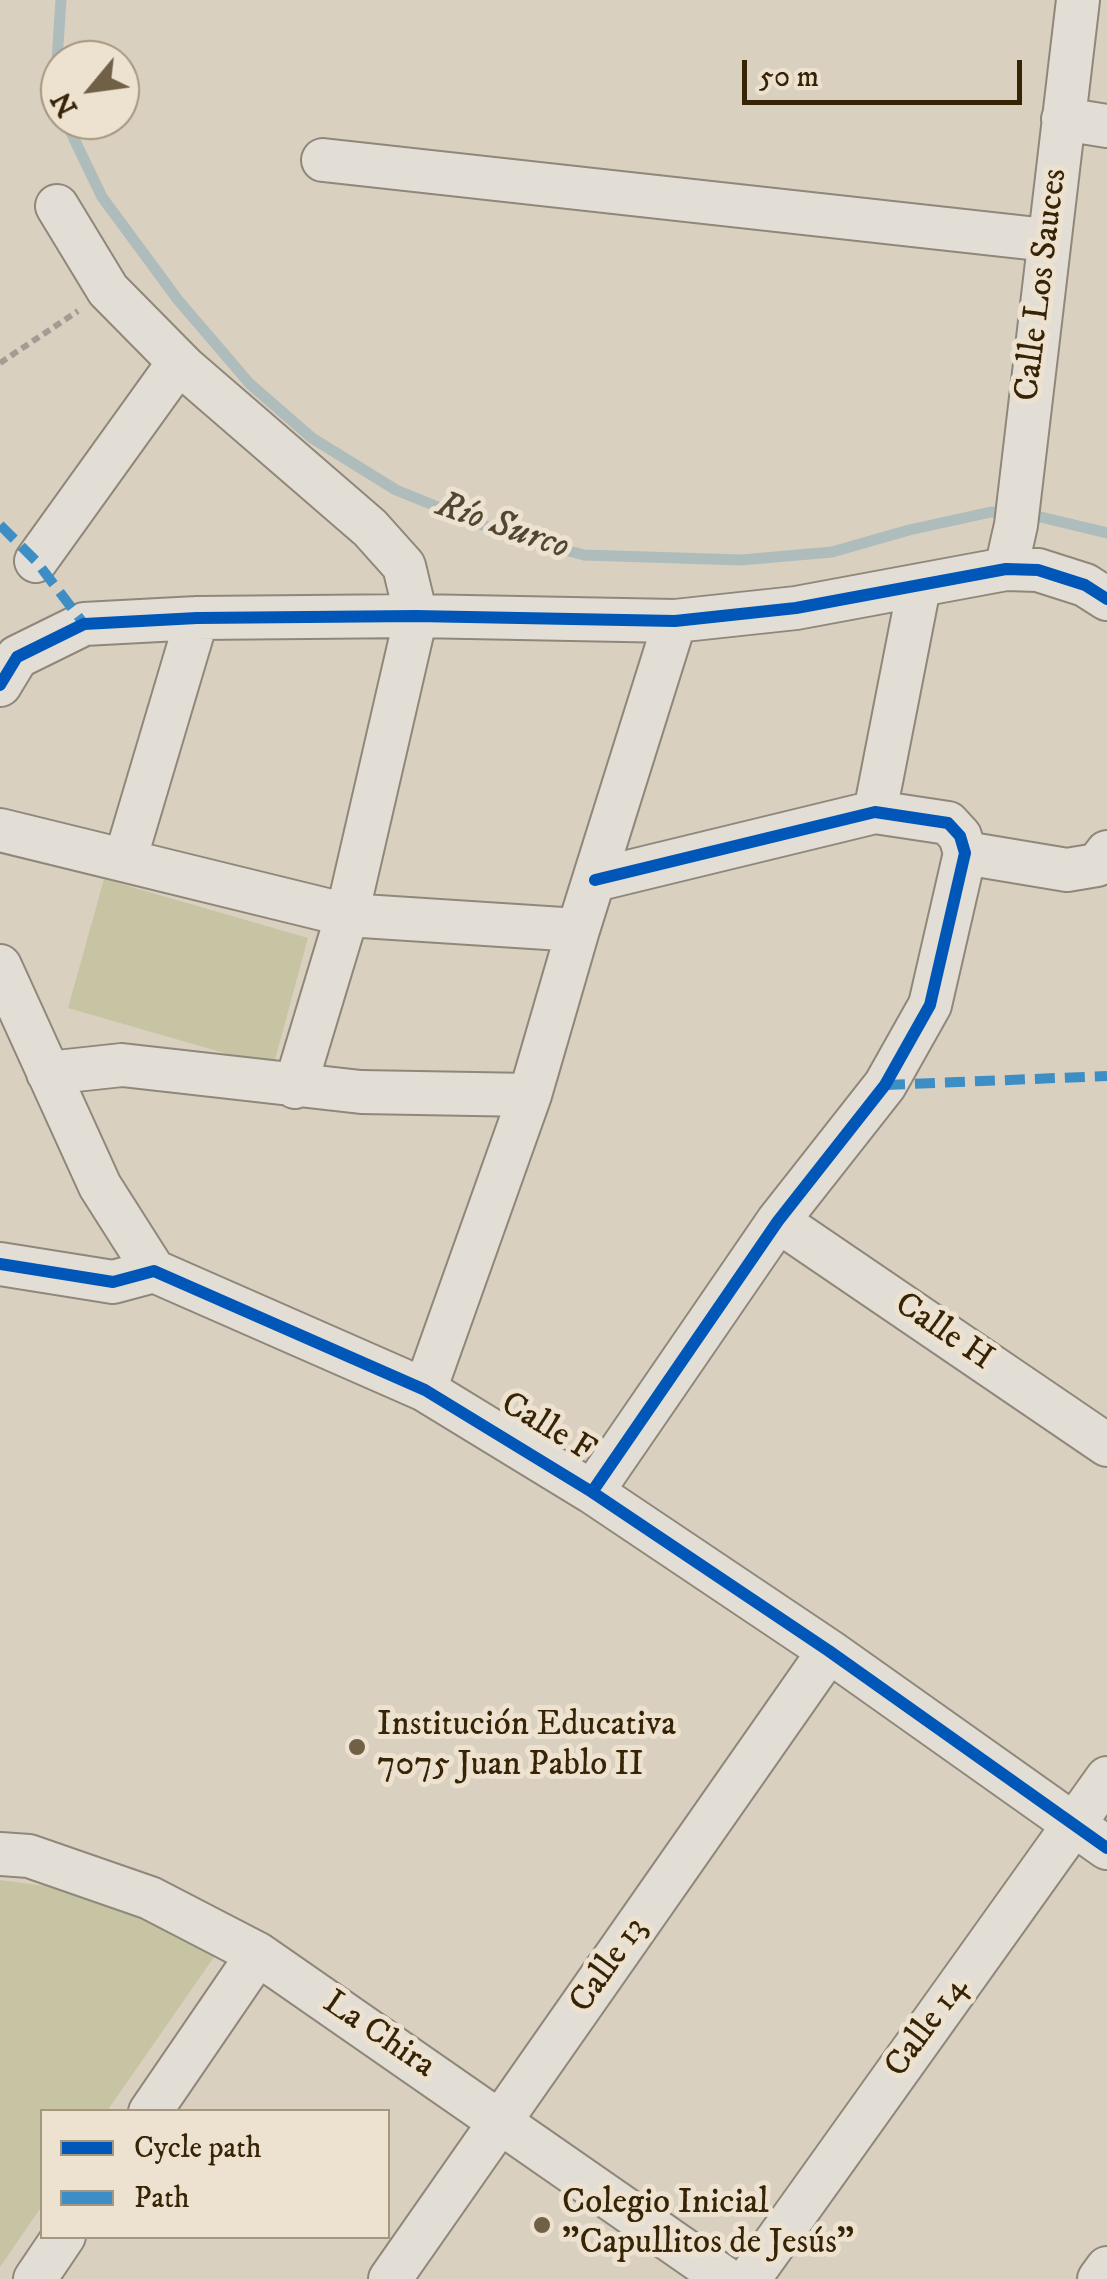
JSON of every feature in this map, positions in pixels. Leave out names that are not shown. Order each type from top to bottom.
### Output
[{"type":"street","name":"Calle Los Sauces","points":[[1006,569],[1016,525],[1078,0]]},
{"type":"street","points":[[1062,118],[1107,126]]},
{"type":"street","points":[[323,160],[1047,240]]},
{"type":"street","points":[[57,206],[108,290],[268,444],[370,528],[404,566],[416,616],[347,915],[295,1087]]},
{"type":"street","points":[[36,561],[179,362]]},
{"type":"street","points":[[0,684],[16,657],[84,624],[197,618],[416,616],[675,621],[796,608],[1006,569],[1038,570],[1085,585],[1107,599]]},
{"type":"street","points":[[875,812],[919,587]]},
{"type":"street","points":[[125,860],[197,618]]},
{"type":"street","points":[[425,1390],[530,1094],[675,621]]},
{"type":"street","points":[[592,1492],[778,1220],[885,1085],[930,1004],[965,854],[960,836],[948,823],[875,812],[595,880]]},
{"type":"street","points":[[0,830],[347,915],[578,930]]},
{"type":"street","points":[[965,854],[1067,870],[1097,866],[1107,852]]},
{"type":"street","points":[[0,966],[100,1186],[154,1270],[113,1282],[0,1264]]},
{"type":"street","points":[[48,1073],[122,1065],[361,1092],[530,1094]]},
{"type":"street","name":"Calle H","points":[[778,1220],[1107,1445]]},
{"type":"street","name":"Calle F","points":[[154,1270],[425,1390],[592,1492],[829,1651],[1090,1836]]},
{"type":"street","name":"Calle 13","points":[[390,2279],[829,1651]]},
{"type":"street","name":"Calle 14","points":[[749,2279],[1090,1836],[1107,1778]]},
{"type":"street","name":"La Chira","points":[[0,1854],[29,1856],[150,1898],[258,1954],[726,2279]]},
{"type":"street","points":[[152,2109],[258,1954]]},
{"type":"street","points":[[35,2279],[62,2239]]},
{"type":"street","points":[[1099,2279],[1107,2268]]},
{"type":"path","points":[[0,362],[108,290]]},
{"type":"shaded area","points":[[104,879],[308,938],[273,1067],[68,1008]]},
{"type":"shaded area","points":[[0,1880],[92,1892],[219,1950],[108,2109],[40,2109],[40,2209],[0,2267]]},
{"type":"waterway","name":"Río Surco","points":[[58,40],[61,0]]},
{"type":"waterway","name":"Río Surco","points":[[75,140],[102,197],[178,300],[250,384],[312,438],[396,490],[505,534],[584,555],[741,560],[832,552],[991,512],[1024,513],[1107,533]]},
{"type":"marked path","points":[[0,525],[36,561],[84,624]]},
{"type":"marked path","points":[[885,1085],[1107,1076]]},
{"type":"cycle path","points":[[0,685],[17,657],[84,624],[197,618],[416,616],[675,621],[796,608],[1006,569],[1038,570],[1085,585],[1107,599]]},
{"type":"cycle path","points":[[592,1492],[778,1221],[885,1085],[930,1005],[965,853],[960,836],[948,823],[875,812],[595,880]]},
{"type":"cycle path","points":[[0,1264],[113,1282],[154,1271],[425,1390],[592,1492],[829,1651],[1107,1848]]},
{"type":"place","name":"Institución Educativa 7075 Juan Pablo II","points":[[357,1747]]},
{"type":"place","name":"Colegio Inicial \"Capullitos de Jesús\"","points":[[542,2225]]}]
